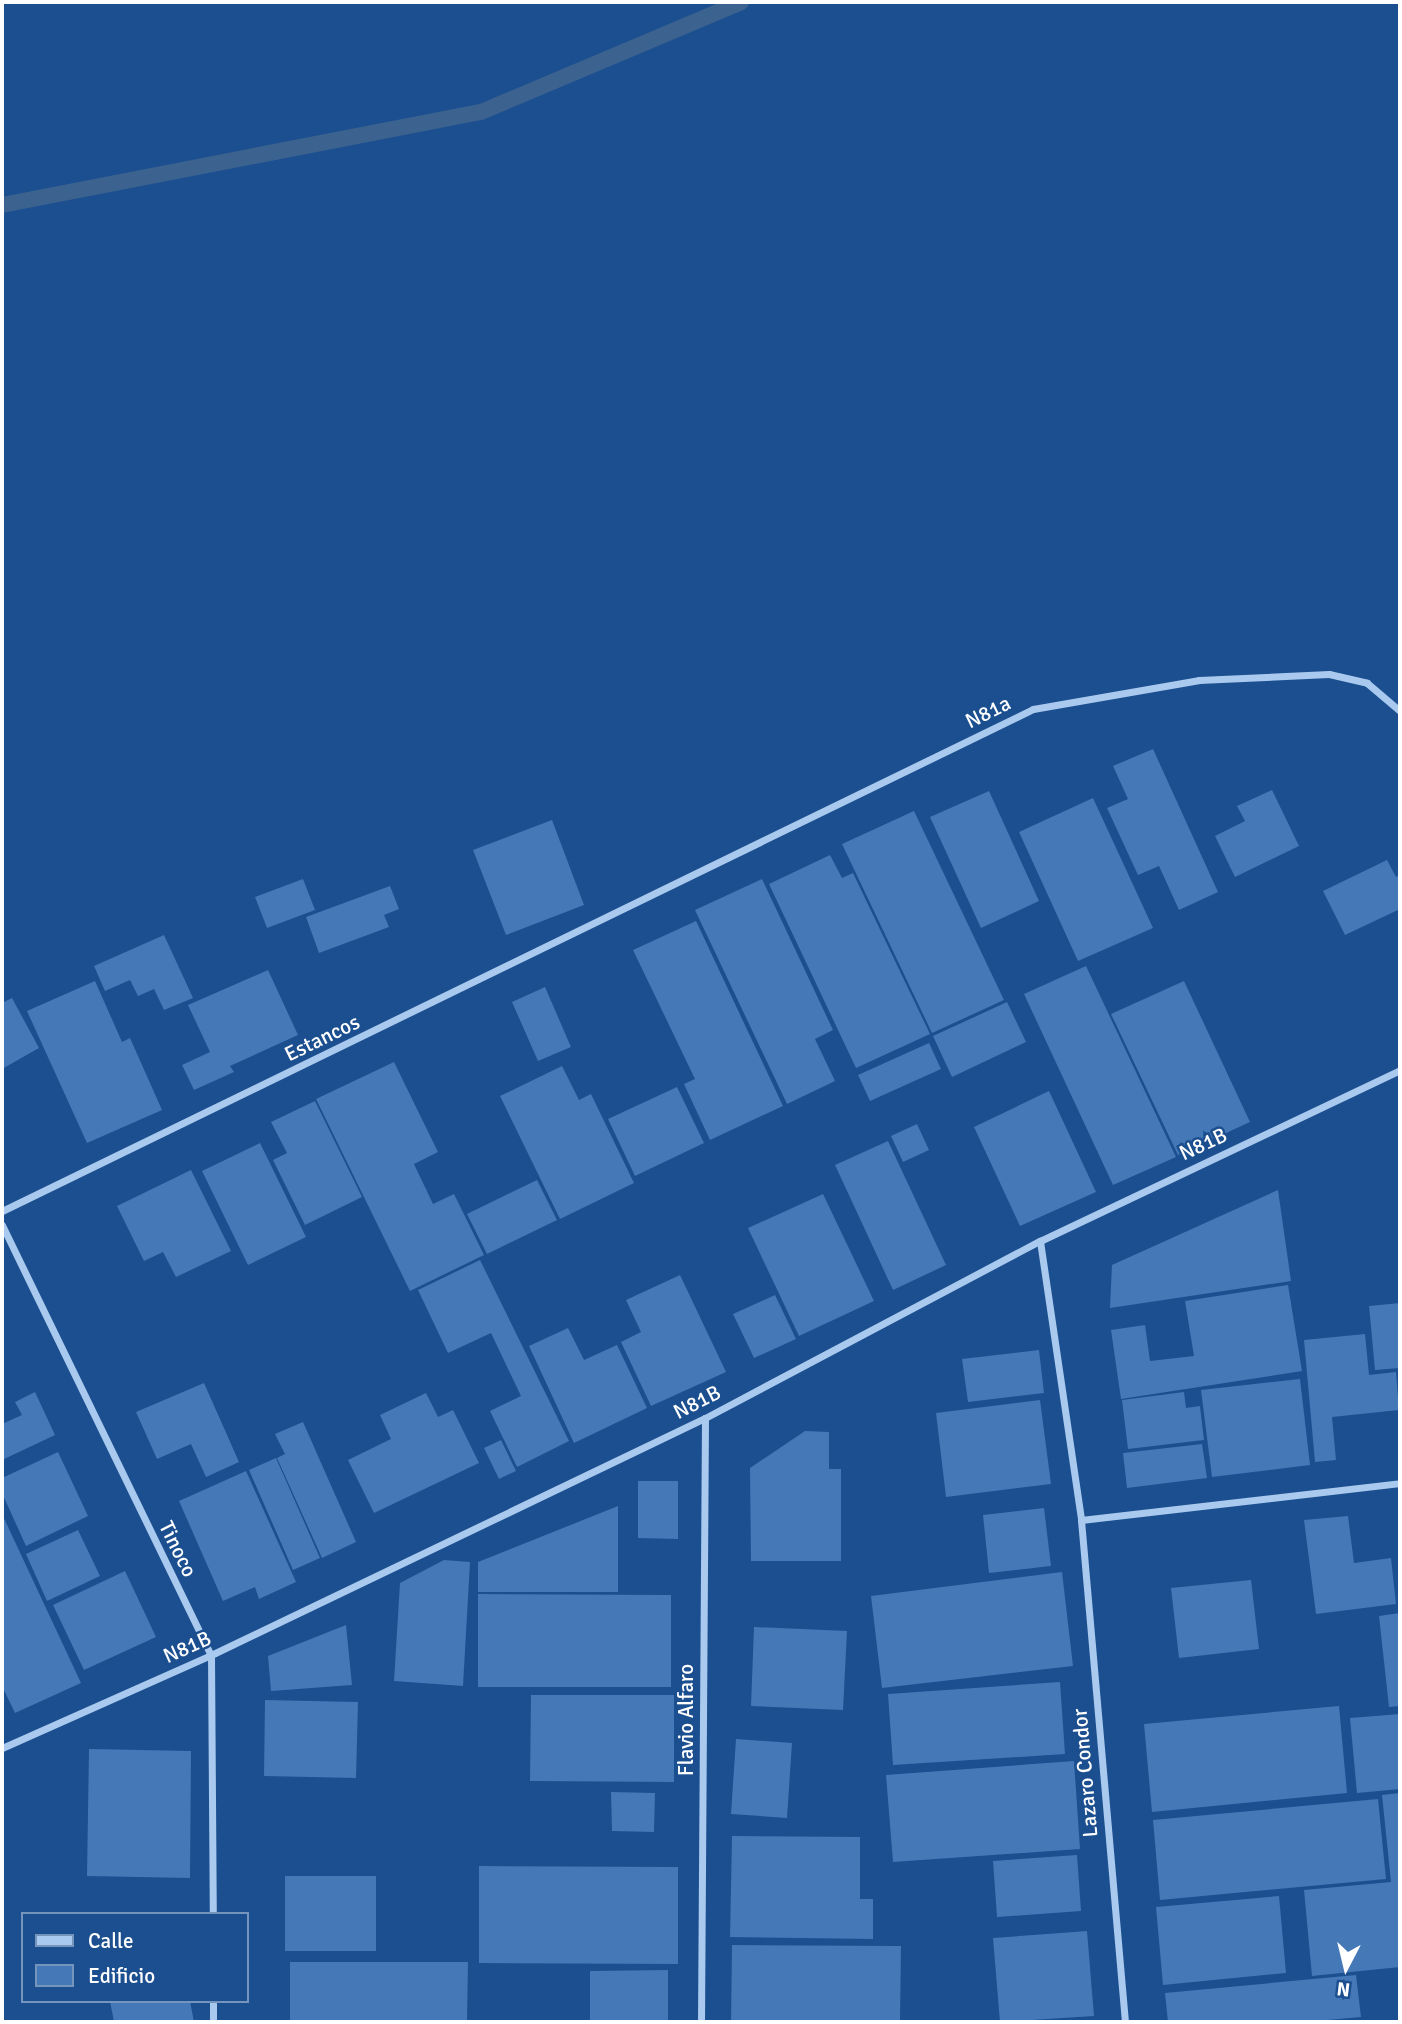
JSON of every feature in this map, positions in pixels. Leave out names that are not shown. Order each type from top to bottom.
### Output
[{"type":"street","name":"N81a","points":[[657,896],[1033,709],[1199,680],[1329,674],[1367,683],[1400,711]]},
{"type":"street","name":"Estancos","points":[[2,1211],[657,896]]},
{"type":"street","name":"N81B","points":[[2,1748],[211,1656],[705,1418],[1040,1241],[1400,1070]]},
{"type":"street","name":"Tinoco","points":[[2,1225],[211,1656],[213,1912]]},
{"type":"street","name":"Lazaro Condor","points":[[1040,1241],[1081,1520],[1125,2022]]},
{"type":"street","name":"Flavio Alfaro","points":[[702,2022],[705,1418]]},
{"type":"street","points":[[1081,1520],[1400,1483]]},
{"type":"street","points":[[213,2003],[213,2022]]},
{"type":"building","points":[[1153,749],[1218,892],[1179,910],[1159,866],[1138,875],[1107,808],[1128,799],[1113,766]]},
{"type":"building","points":[[1272,790],[1299,846],[1235,877],[1215,836],[1245,821],[1237,806]]},
{"type":"building","points":[[989,791],[1039,901],[981,928],[930,817]]},
{"type":"building","points":[[1093,798],[1153,928],[1078,961],[1019,832]]},
{"type":"building","points":[[914,811],[1004,1000],[932,1033],[842,844]]},
{"type":"building","points":[[552,820],[584,905],[506,935],[473,850]]},
{"type":"building","points":[[830,855],[842,878],[853,873],[930,1034],[856,1068],[769,884]]},
{"type":"building","points":[[1387,860],[1396,877],[1400,875],[1400,909],[1345,935],[1323,891]]},
{"type":"building","points":[[303,879],[315,910],[267,928],[255,897]]},
{"type":"building","points":[[762,879],[833,1030],[815,1039],[835,1081],[787,1104],[695,910]]},
{"type":"building","points":[[390,886],[399,909],[384,915],[389,927],[319,953],[306,917]]},
{"type":"building","points":[[696,921],[783,1106],[710,1140],[684,1084],[695,1079],[633,950]]},
{"type":"building","points":[[164,935],[193,998],[164,1010],[154,989],[138,996],[130,980],[105,991],[94,966]]},
{"type":"building","points":[[1086,966],[1176,1157],[1113,1185],[1024,994]]},
{"type":"building","points":[[268,970],[298,1035],[230,1066],[234,1072],[194,1090],[182,1065],[210,1052],[188,1005]]},
{"type":"building","points":[[95,981],[122,1042],[130,1038],[162,1110],[87,1143],[27,1011]]},
{"type":"building","points":[[1184,981],[1250,1122],[1178,1155],[1111,1014]]},
{"type":"building","points":[[545,987],[571,1047],[538,1061],[512,1002]]},
{"type":"building","points":[[12,998],[39,1048],[2,1069],[2,1003]]},
{"type":"building","points":[[1007,1002],[1026,1042],[952,1077],[933,1036]]},
{"type":"building","points":[[929,1043],[941,1069],[870,1101],[858,1075]]},
{"type":"building","points":[[394,1062],[438,1152],[414,1164],[433,1204],[454,1194],[484,1255],[410,1291],[316,1099]]},
{"type":"building","points":[[562,1066],[579,1100],[591,1094],[634,1183],[560,1219],[500,1096]]},
{"type":"building","points":[[677,1087],[704,1143],[635,1176],[608,1119]]},
{"type":"building","points":[[1049,1091],[1096,1192],[1020,1226],[974,1127]]},
{"type":"building","points":[[315,1101],[362,1197],[305,1225],[273,1160],[287,1153],[271,1122]]},
{"type":"building","points":[[917,1124],[929,1150],[903,1162],[891,1136]]},
{"type":"building","points":[[888,1141],[946,1265],[893,1290],[835,1165]]},
{"type":"building","points":[[260,1143],[306,1237],[248,1265],[202,1171]]},
{"type":"building","points":[[191,1170],[231,1251],[176,1277],[163,1252],[144,1261],[117,1206]]},
{"type":"building","points":[[537,1180],[557,1220],[487,1254],[467,1214]]},
{"type":"building","points":[[1278,1190],[1291,1281],[1110,1308],[1112,1265]]},
{"type":"building","points":[[823,1194],[874,1301],[799,1336],[748,1228]]},
{"type":"building","points":[[480,1260],[569,1441],[517,1467],[490,1411],[521,1396],[491,1333],[448,1353],[418,1290]]},
{"type":"building","points":[[680,1275],[726,1372],[651,1406],[621,1342],[641,1332],[626,1300]]},
{"type":"building","points":[[1288,1285],[1302,1371],[1121,1399],[1111,1330],[1145,1325],[1150,1361],[1194,1356],[1185,1301]]},
{"type":"building","points":[[775,1295],[796,1339],[754,1358],[733,1314]]},
{"type":"building","points":[[1400,1303],[1400,1368],[1375,1370],[1369,1306]]},
{"type":"building","points":[[568,1328],[584,1360],[617,1345],[647,1408],[574,1443],[529,1346]]},
{"type":"building","points":[[1365,1334],[1369,1375],[1396,1372],[1399,1410],[1332,1417],[1336,1460],[1315,1462],[1304,1340]]},
{"type":"building","points":[[1039,1350],[1044,1393],[968,1402],[962,1359]]},
{"type":"building","points":[[1300,1379],[1310,1465],[1212,1477],[1201,1390]]},
{"type":"building","points":[[204,1383],[239,1462],[206,1477],[191,1444],[157,1459],[136,1412]]},
{"type":"building","points":[[35,1392],[55,1435],[2,1460],[2,1424],[22,1415],[15,1402]]},
{"type":"building","points":[[1184,1392],[1186,1408],[1200,1406],[1204,1440],[1128,1449],[1122,1400]]},
{"type":"building","points":[[426,1393],[438,1417],[453,1410],[479,1463],[374,1513],[348,1460],[391,1439],[380,1415]]},
{"type":"building","points":[[1040,1400],[1051,1484],[946,1497],[936,1413]]},
{"type":"building","points":[[303,1422],[356,1542],[322,1558],[277,1458],[285,1454],[275,1434]]},
{"type":"building","points":[[805,1431],[829,1432],[829,1469],[841,1469],[841,1561],[751,1561],[750,1468]]},
{"type":"building","points":[[501,1440],[516,1471],[499,1479],[484,1448]]},
{"type":"building","points":[[1202,1444],[1207,1478],[1127,1488],[1123,1453]]},
{"type":"building","points":[[58,1452],[88,1516],[26,1546],[2,1493],[2,1478]]},
{"type":"building","points":[[276,1458],[320,1558],[293,1570],[249,1470]]},
{"type":"building","points":[[246,1471],[296,1582],[259,1599],[255,1587],[223,1601],[179,1501]]},
{"type":"building","points":[[638,1481],[678,1481],[678,1539],[638,1538]]},
{"type":"building","points":[[618,1506],[618,1592],[478,1592],[478,1562]]},
{"type":"building","points":[[1044,1508],[1051,1566],[989,1573],[983,1515]]},
{"type":"building","points":[[2,1514],[81,1683],[15,1713],[2,1686]]},
{"type":"building","points":[[1348,1516],[1354,1563],[1391,1558],[1396,1604],[1316,1614],[1304,1520]]},
{"type":"building","points":[[78,1530],[100,1576],[47,1601],[26,1554]]},
{"type":"building","points":[[444,1560],[470,1562],[463,1686],[394,1681],[400,1583]]},
{"type":"building","points":[[125,1571],[156,1637],[84,1670],[53,1605]]},
{"type":"building","points":[[1062,1572],[1073,1666],[882,1688],[871,1596]]},
{"type":"building","points":[[1251,1580],[1259,1649],[1179,1658],[1171,1588]]},
{"type":"building","points":[[478,1594],[671,1595],[671,1687],[478,1687]]},
{"type":"building","points":[[1400,1613],[1400,1706],[1389,1707],[1379,1616]]},
{"type":"building","points":[[346,1625],[352,1685],[271,1691],[268,1656]]},
{"type":"building","points":[[754,1627],[847,1631],[843,1710],[751,1706]]},
{"type":"building","points":[[1060,1682],[1065,1754],[893,1765],[888,1694]]},
{"type":"building","points":[[531,1695],[674,1695],[674,1782],[530,1781]]},
{"type":"building","points":[[265,1700],[358,1702],[356,1778],[264,1776]]},
{"type":"building","points":[[1339,1706],[1347,1793],[1152,1812],[1144,1724]]},
{"type":"building","points":[[1400,1714],[1400,1789],[1357,1793],[1350,1718]]},
{"type":"building","points":[[736,1739],[792,1743],[787,1818],[731,1814]]},
{"type":"building","points":[[89,1749],[191,1751],[190,1878],[87,1876]]},
{"type":"building","points":[[1074,1761],[1080,1849],[893,1862],[886,1775]]},
{"type":"building","points":[[611,1792],[655,1793],[654,1832],[612,1831]]},
{"type":"building","points":[[1400,1793],[1400,1967],[1312,1976],[1304,1890],[1391,1882],[1382,1795]]},
{"type":"building","points":[[1378,1799],[1386,1879],[1160,1900],[1153,1820]]},
{"type":"building","points":[[732,1836],[860,1837],[860,1899],[873,1899],[873,1939],[730,1937]]},
{"type":"building","points":[[1077,1855],[1081,1911],[997,1917],[993,1861]]},
{"type":"building","points":[[479,1866],[678,1867],[678,1964],[479,1963]]},
{"type":"building","points":[[285,1876],[376,1876],[376,1951],[285,1951]]},
{"type":"building","points":[[1279,1896],[1286,1973],[1163,1985],[1156,1907]]},
{"type":"building","points":[[1087,1931],[1094,2016],[1000,2022],[993,1938]]},
{"type":"building","points":[[732,1945],[901,1946],[900,2022],[731,2022]]},
{"type":"building","points":[[290,1962],[468,1962],[467,2022],[290,2022]]},
{"type":"building","points":[[668,1970],[668,2022],[590,2022],[590,1971]]},
{"type":"building","points":[[1356,1975],[1361,2017],[1305,2022],[1168,2022],[1165,1993]]},
{"type":"building","points":[[110,2003],[190,2003],[194,2022],[114,2022]]},
{"type":"waterway","points":[[2,205],[481,112],[741,2]]}]
